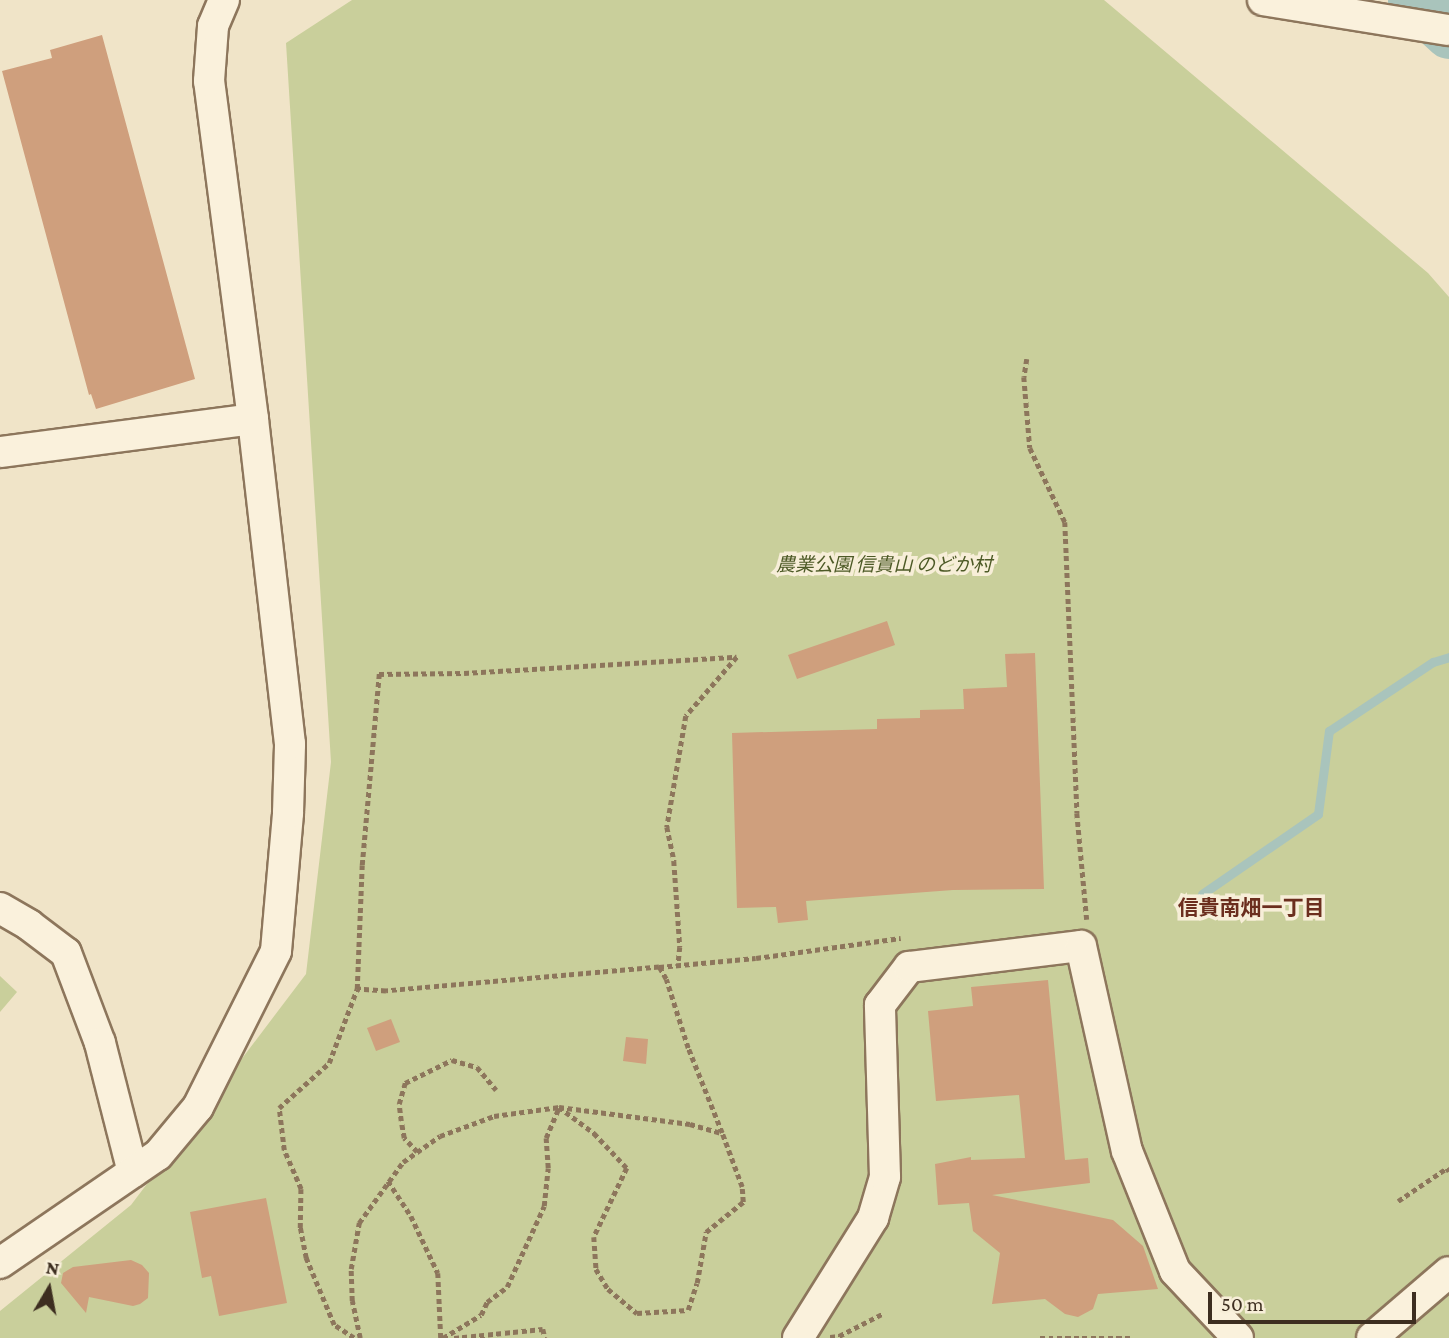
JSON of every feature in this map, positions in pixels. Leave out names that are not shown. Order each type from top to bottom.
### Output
[{"type":"street","points":[[0,1263],[158,1155],[198,1107],[276,951],[288,813],[290,744],[253,419],[209,81],[213,26],[223,0]]},
{"type":"street","points":[[1263,0],[1449,30]]},
{"type":"street","points":[[0,452],[253,419]]},
{"type":"street","points":[[0,908],[29,925],[66,953],[100,1042],[133,1172]]},
{"type":"street","points":[[798,1338],[873,1218],[885,1177],[880,1006],[909,967],[1081,946],[1126,1151],[1175,1271],[1238,1338]]},
{"type":"street","points":[[1372,1338],[1449,1272]]},
{"type":"path","points":[[1027,359],[1024,377],[1030,448],[1065,522],[1077,813],[1088,930]]},
{"type":"path","points":[[354,1338],[334,1325],[306,1258],[300,1228],[301,1189],[284,1150],[279,1108],[329,1063],[357,989],[362,865],[379,674],[464,673],[737,657],[686,716],[667,827],[677,898],[680,947],[678,965]]},
{"type":"path","points":[[357,989],[386,991],[659,967],[909,937]]},
{"type":"path","points":[[559,1107],[594,1133],[627,1168],[594,1237],[596,1269],[608,1289],[637,1313],[688,1310],[698,1283],[706,1232],[743,1202],[742,1187],[688,1048],[666,979],[659,967]]},
{"type":"path","points":[[417,1152],[404,1138],[401,1121],[399,1104],[405,1083],[452,1060],[477,1067],[496,1090]]},
{"type":"path","points":[[360,1338],[352,1301],[351,1269],[359,1223],[387,1181],[404,1162],[440,1136],[494,1116],[559,1107],[679,1122],[722,1133]]},
{"type":"path","points":[[387,1181],[411,1216],[438,1273],[442,1338],[481,1315],[487,1302],[507,1287],[544,1206],[548,1168],[546,1138],[559,1107]]},
{"type":"path","points":[[1398,1201],[1447,1168],[1449,1171]]},
{"type":"path","points":[[826,1338],[839,1336],[882,1314]]},
{"type":"path","points":[[454,1338],[543,1329],[545,1338]]},
{"type":"path","points":[[1040,1338],[1130,1338]]},
{"type":"green space","name":"農業公園 信貴山 のどか村","points":[[352,0],[1104,0],[1428,273],[1449,297],[1449,1338],[0,1338],[0,1311],[131,1205],[306,974],[331,762],[286,43]]},
{"type":"green space","points":[[0,976],[17,992],[0,1012]]},
{"type":"building","points":[[102,35],[195,379],[96,409],[91,394],[89,395],[2,71],[52,58],[50,50]]},
{"type":"building","points":[[887,621],[895,645],[797,679],[788,655]]},
{"type":"building","points":[[1035,653],[1044,889],[953,890],[806,901],[808,920],[778,923],[776,907],[737,908],[732,733],[877,729],[877,719],[920,718],[920,710],[964,709],[963,689],[1007,687],[1005,654]]},
{"type":"building","points":[[1048,980],[1065,1160],[1088,1158],[1090,1183],[992,1195],[1113,1220],[1143,1246],[1158,1289],[1098,1294],[1093,1309],[1078,1317],[1065,1314],[1045,1299],[992,1304],[1000,1253],[973,1231],[969,1203],[938,1205],[935,1164],[971,1157],[971,1160],[1025,1158],[1019,1095],[936,1101],[928,1011],[973,1006],[971,987]]},
{"type":"building","points":[[391,1019],[400,1042],[376,1051],[367,1028]]},
{"type":"building","points":[[626,1037],[648,1039],[646,1064],[623,1061]]},
{"type":"building","points":[[266,1198],[287,1303],[219,1316],[211,1276],[202,1278],[190,1212]]},
{"type":"building","points":[[131,1260],[142,1265],[149,1273],[148,1298],[140,1304],[133,1306],[89,1297],[86,1313],[61,1283],[63,1273],[73,1267]]},
{"type":"waterway","points":[[1413,0],[1449,33]]},
{"type":"waterway","points":[[1202,894],[1318,814],[1329,731],[1433,662],[1449,657]]},
{"type":"district","name":"信貴南畑一丁目","points":[[1251,908]]}]
